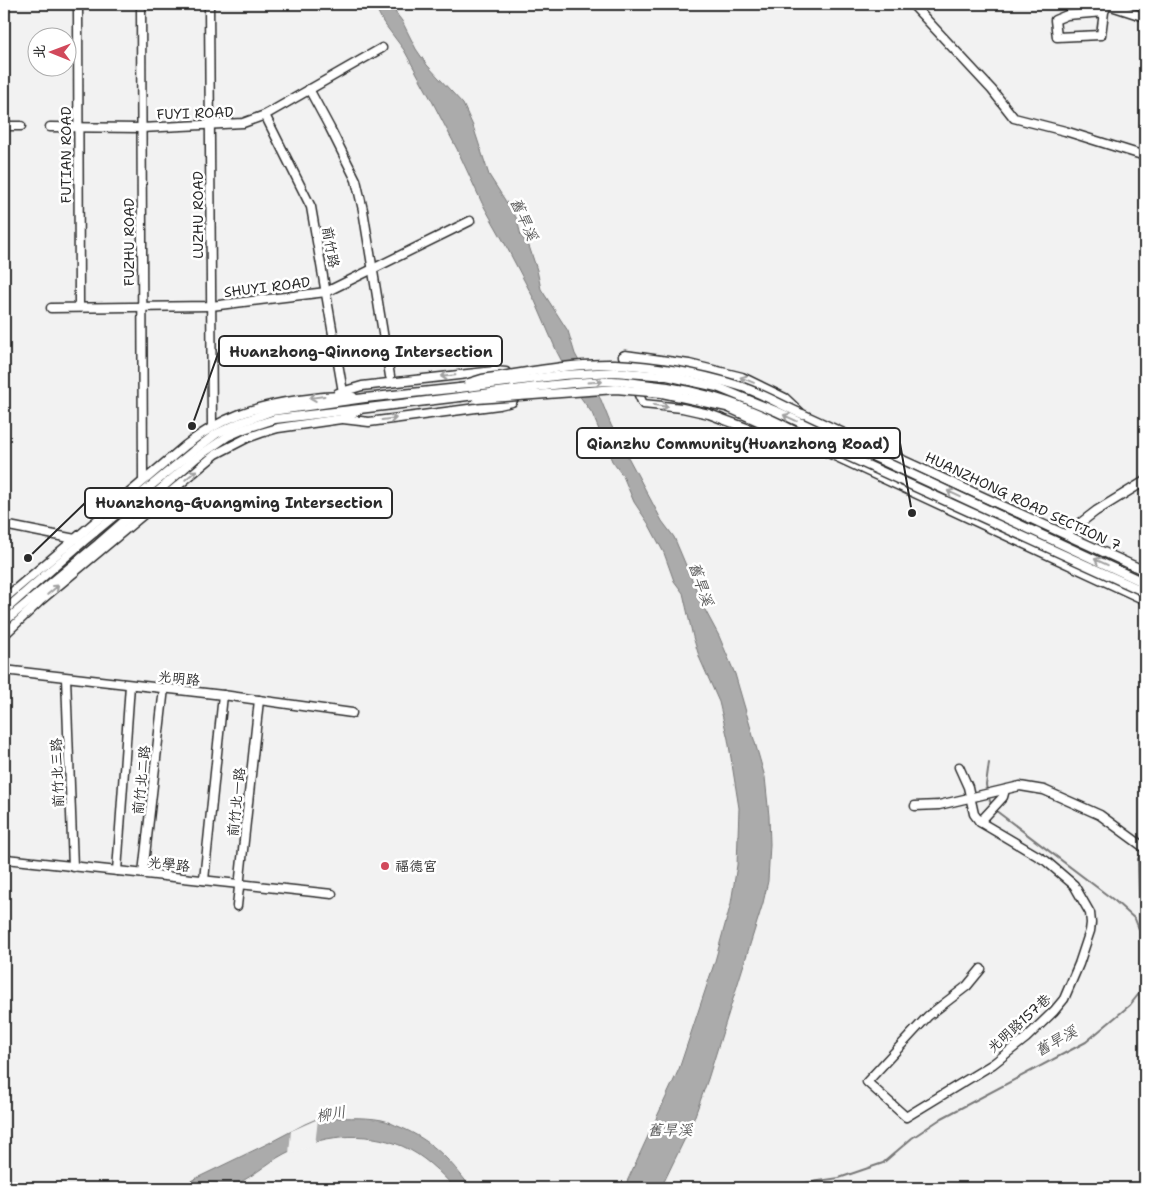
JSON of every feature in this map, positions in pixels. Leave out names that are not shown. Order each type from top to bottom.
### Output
[{"type":"street","name":"FUTIAN ROAD","points":[[78,4],[79,306]]},
{"type":"street","name":"FUZHU ROAD","points":[[141,4],[143,480]]},
{"type":"street","name":"LUZHU ROAD","points":[[210,4],[212,426]]},
{"type":"street","points":[[912,4],[992,90],[1014,118],[1065,131],[1145,156]]},
{"type":"street","points":[[1104,12],[1067,15],[1055,20],[1057,37],[1101,35],[1106,4],[1145,17]]},
{"type":"street","name":"FUYI ROAD","points":[[50,127],[141,128],[243,124],[265,115],[382,48]]},
{"type":"street","points":[[309,89],[356,180],[363,210],[390,376]]},
{"type":"street","name":"前竹路","points":[[265,115],[311,207],[343,392]]},
{"type":"street","points":[[4,126],[21,126]]},
{"type":"street","name":"SHUYI ROAD","points":[[51,308],[79,306],[211,306],[326,292],[470,221]]},
{"type":"street","points":[[796,438],[773,438],[709,414],[682,408],[643,404],[623,355],[689,364],[742,377],[785,398],[802,414]]},
{"type":"street","name":"HUANZHONG ROAD SECTION 7","points":[[459,388],[482,379],[563,367],[614,364],[691,373],[738,385],[1145,571]]},
{"type":"street","points":[[4,635],[31,609],[216,454],[247,438],[278,428],[341,419],[369,422],[500,405],[512,402],[514,398],[512,379],[506,372],[362,386],[333,395]]},
{"type":"street","name":"HUANZHONG ROAD SECTION 7","points":[[271,412],[365,398],[563,375],[614,372],[667,376],[718,387],[778,412],[1145,583]]},
{"type":"street","points":[[4,599],[143,480],[212,426],[271,412],[379,406],[565,384],[614,381],[665,386],[713,396],[775,420],[808,438],[1145,592]]},
{"type":"street","points":[[460,397],[486,399],[616,388],[662,393],[727,407],[1145,600]]},
{"type":"street","name":"HUANZHONG ROAD SECTION 7","points":[[271,412],[333,395],[365,398]]},
{"type":"street","points":[[341,419],[365,407]]},
{"type":"street","points":[[4,611],[84,541],[216,434],[239,423],[271,412]]},
{"type":"street","points":[[4,622],[98,544],[196,458],[228,436],[244,429],[271,412]]},
{"type":"street","points":[[1066,534],[1096,512],[1145,481]]},
{"type":"street","points":[[4,525],[107,545]]},
{"type":"street","points":[[16,612],[31,609]]},
{"type":"street","name":"光明路","points":[[4,670],[223,695],[352,713]]},
{"type":"street","name":"前竹北三路","points":[[66,678],[73,867]]},
{"type":"street","points":[[117,871],[130,685]]},
{"type":"street","name":"前竹北二路","points":[[144,874],[164,688]]},
{"type":"street","points":[[204,880],[223,695]]},
{"type":"street","name":"前竹北一路","points":[[238,906],[259,700]]},
{"type":"street","points":[[959,767],[968,787],[974,814],[981,820],[1002,797],[1005,790]]},
{"type":"street","points":[[915,806],[939,805],[1020,786],[1044,790],[1100,815],[1145,848]]},
{"type":"street","name":"光明路157巷","points":[[981,820],[1046,861],[1074,885],[1090,912],[1090,930],[1079,964],[1064,999],[1054,1011],[1026,1038],[993,1064],[906,1117],[867,1082],[928,1016],[967,986],[981,969]]},
{"type":"street","name":"光學路","points":[[4,856],[6,859],[73,867],[332,894]]},
{"type":"water","name":"舊旱溪","points":[[374,4],[389,4],[402,21],[416,49],[427,65],[463,104],[473,126],[489,175],[517,219],[521,236],[529,246],[541,289],[568,331],[575,354],[601,400],[611,425],[662,521],[674,537],[704,608],[719,636],[735,674],[765,777],[770,844],[768,881],[763,903],[692,1124],[661,1188],[624,1188],[679,1069],[715,961],[731,903],[737,865],[739,808],[728,739],[719,702],[700,659],[693,637],[683,593],[674,581],[664,553],[634,502],[623,476],[612,461],[592,413],[581,398],[557,352],[535,301],[482,203],[432,101],[404,50],[383,22]]},
{"type":"water","name":"柳川","points":[[321,1117],[382,1120],[412,1132],[440,1152],[471,1188],[455,1188],[424,1159],[402,1146],[387,1141],[357,1136],[312,1142],[284,1154],[244,1180],[229,1187],[211,1189],[176,1188]]},
{"type":"pier","points":[[318,1119],[315,1145],[289,1154],[291,1131]]},
{"type":"waterway","name":"舊旱溪","points":[[987,790],[989,763]]},
{"type":"waterway","name":"舊旱溪","points":[[988,795],[992,807]]},
{"type":"waterway","name":"舊旱溪","points":[[995,810],[1115,901],[1135,919],[1145,944]]},
{"type":"waterway","points":[[1140,855],[1138,859],[1140,927]]},
{"type":"waterway","name":"舊旱溪","points":[[780,1188],[839,1178],[883,1163],[912,1138],[942,1118],[1086,1042],[1130,1005],[1145,986]]},
{"type":"place","name":"Huanzhong-Qinnong Intersection","points":[[192,426]]},
{"type":"place","name":"Qianzhu Community(Huanzhong Road)","points":[[912,513]]},
{"type":"place","name":"Huanzhong-Guangming Intersection","points":[[28,558]]},
{"type":"place","name":"福德宮","points":[[385,866]]}]
